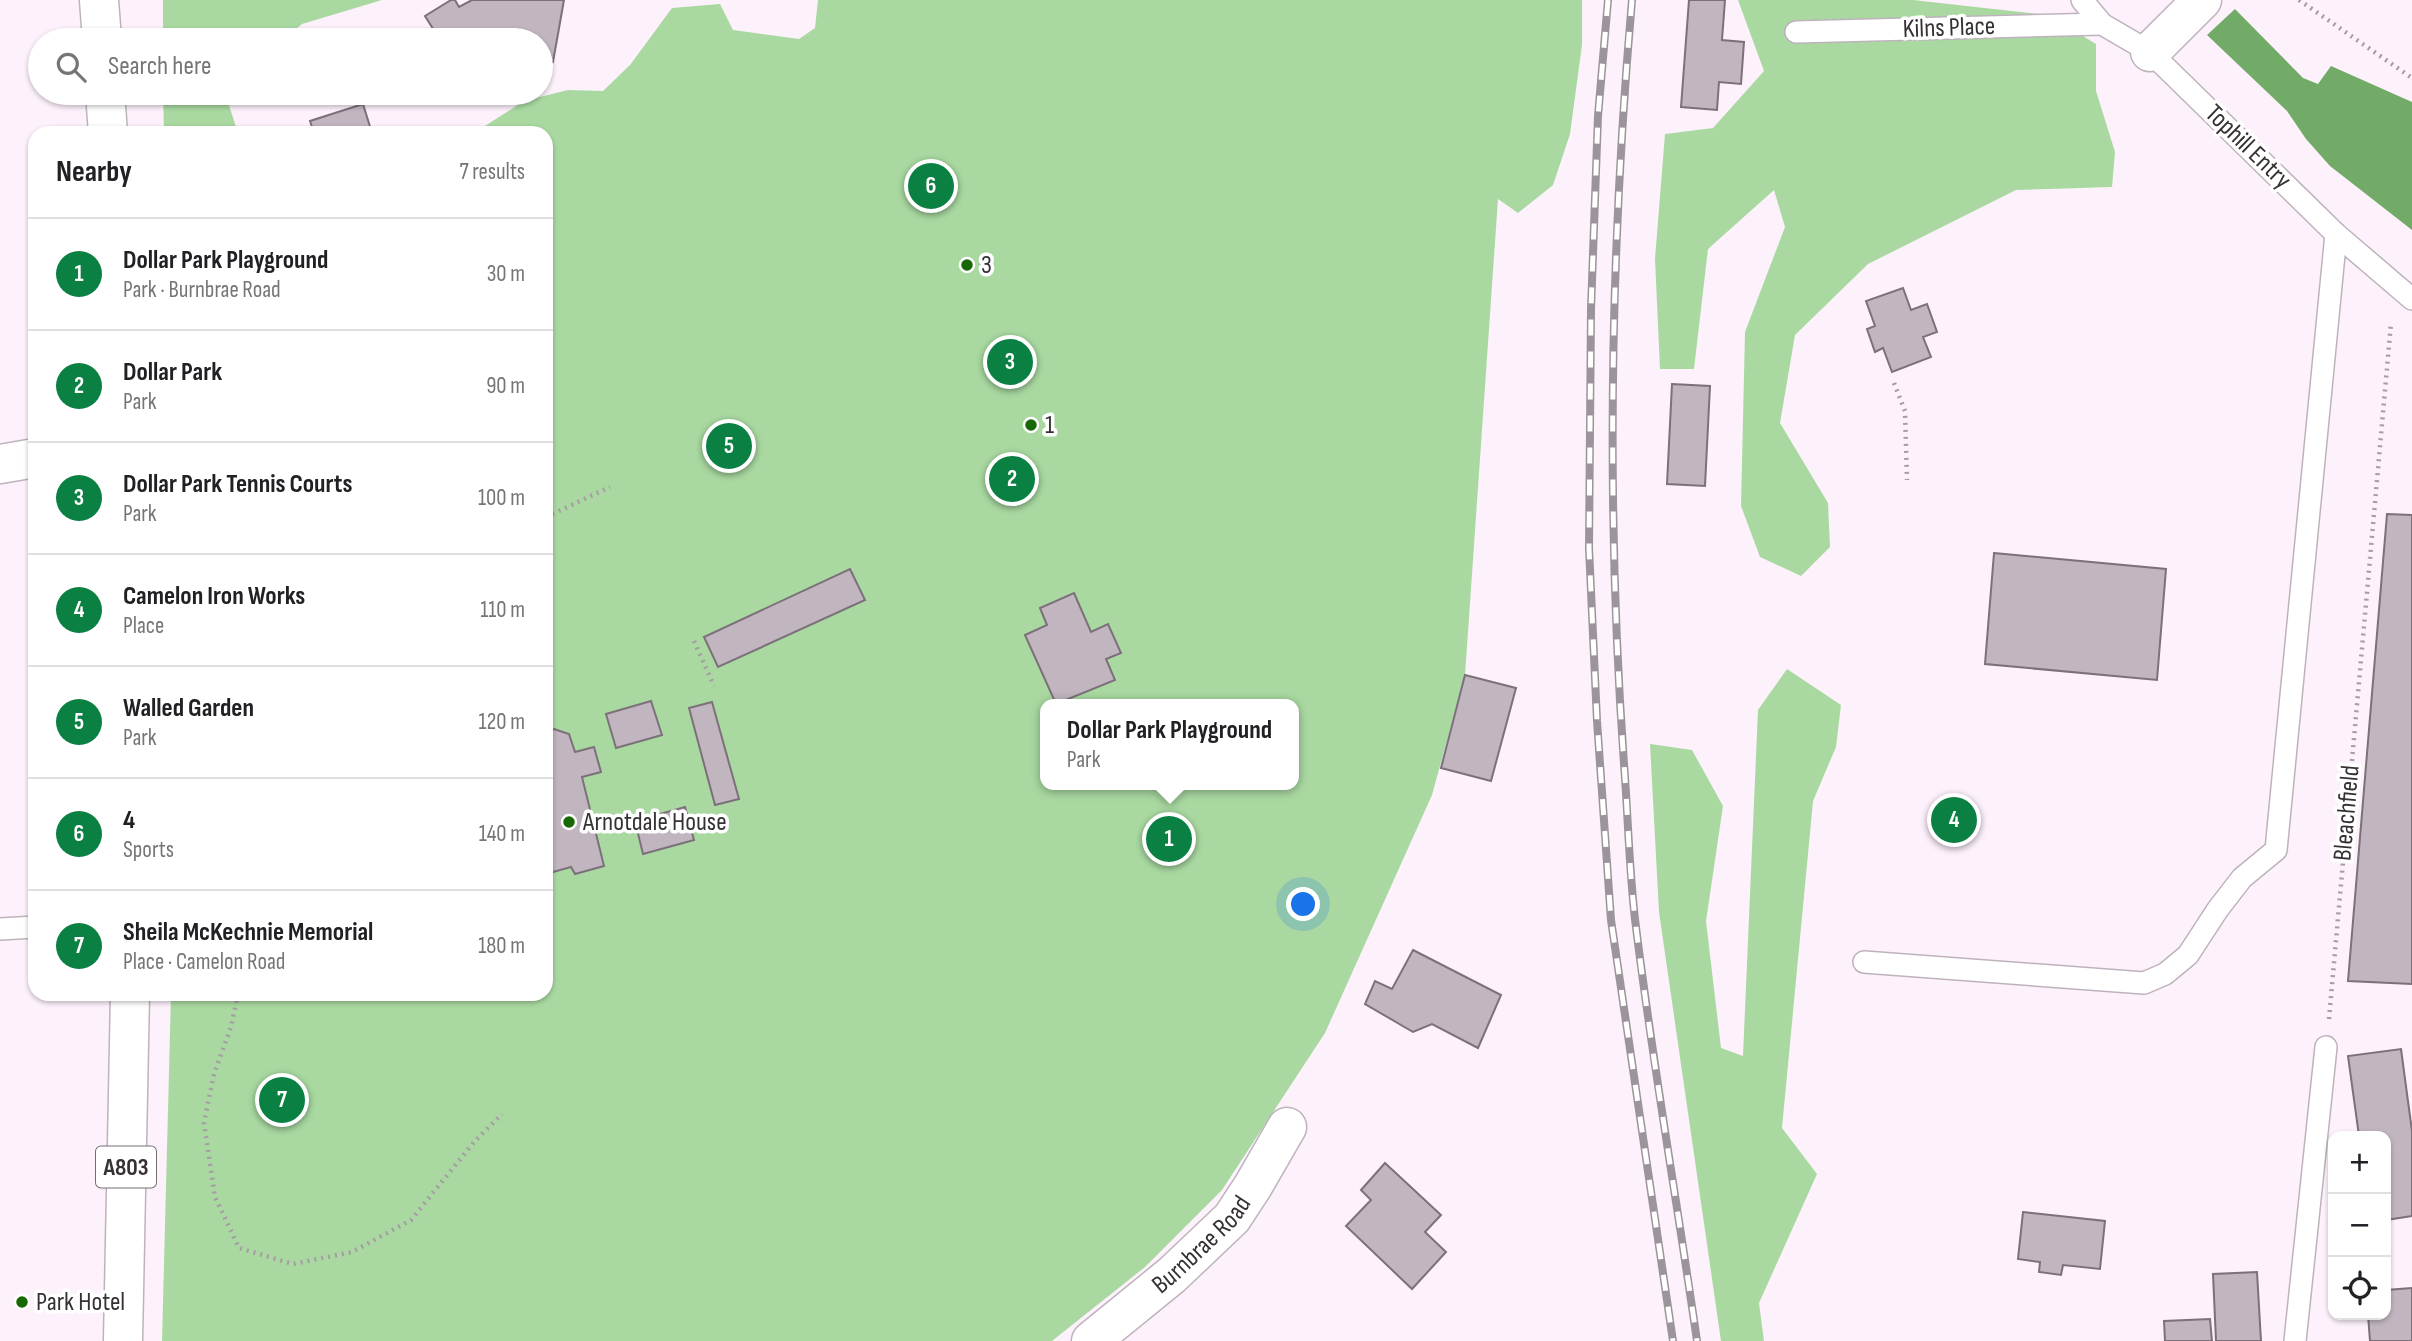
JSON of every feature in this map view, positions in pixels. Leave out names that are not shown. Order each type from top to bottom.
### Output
[{"type":"main road","points":[[99,0],[101,28]]},
{"type":"main road","points":[[2150,52],[2192,10]]},
{"type":"main road","points":[[107,105],[108,126]]},
{"type":"main road","points":[[0,464],[28,459]]},
{"type":"main road","name":"A803","points":[[123,1341],[130,1001]]},
{"type":"main road","name":"Burnbrae Road","points":[[1091,1341],[1172,1275],[1232,1218],[1286,1127]]},
{"type":"lane","points":[[2071,0],[2102,24]]},
{"type":"lane","name":"Tophill Entry","points":[[2082,0],[2102,24],[2150,52],[2336,234],[2412,299]]},
{"type":"lane","name":"Kilns Place","points":[[1796,32],[2102,24]]},
{"type":"lane","points":[[1864,962],[2144,984],[2165,974],[2188,955],[2242,878],[2276,850],[2336,234]]},
{"type":"lane","points":[[0,929],[28,927]]},
{"type":"lane","points":[[2295,1341],[2326,1047]]},
{"type":"path","points":[[2299,0],[2412,78]]},
{"type":"path","name":"Bleachfield","points":[[2326,1047],[2395,284]]},
{"type":"path","points":[[1894,383],[1905,411],[1907,480]]},
{"type":"path","points":[[553,514],[610,487]]},
{"type":"path","points":[[694,641],[714,686]]},
{"type":"path","points":[[237,1001],[231,1027],[214,1074],[204,1123],[215,1198],[239,1248],[293,1264],[352,1252],[411,1220],[474,1142],[502,1114]]},
{"type":"shaded area","points":[[163,0],[382,0],[302,24],[297,28],[163,28]]},
{"type":"shaded area","points":[[818,0],[1582,0],[1582,45],[1570,134],[1553,185],[1518,213],[1498,199],[1465,675],[1432,795],[1325,1033],[1222,1190],[1145,1267],[1052,1341],[162,1341],[171,1001],[553,1001],[553,126],[485,126],[518,105],[553,105],[553,94],[568,90],[603,91],[630,65],[672,8],[720,4],[733,30],[799,39],[815,28]]},
{"type":"shaded area","points":[[1738,0],[1913,0],[2048,15],[2096,44],[2096,91],[2115,152],[2112,187],[2016,190],[1868,264],[1795,335],[1780,423],[1828,503],[1830,547],[1801,576],[1760,557],[1741,506],[1745,332],[1785,227],[1774,190],[1708,249],[1694,369],[1660,369],[1655,259],[1665,134],[1713,128],[1764,71]]},
{"type":"shaded area","points":[[2235,9],[2303,78],[2318,84],[2331,66],[2412,102],[2412,230],[2330,166],[2306,139],[2287,111],[2207,35]]},
{"type":"shaded area","points":[[163,105],[229,105],[236,126],[164,126]]},
{"type":"shaded area","points":[[1787,669],[1841,705],[1836,747],[1813,801],[1782,1128],[1817,1174],[1759,1303],[1764,1341],[1721,1341],[1659,912],[1650,744],[1692,750],[1723,806],[1706,921],[1721,1048],[1743,1056],[1758,710]]},
{"type":"building","points":[[451,0],[455,0],[459,7],[472,0],[564,0],[553,62],[553,28],[432,28],[425,16]]},
{"type":"building","points":[[1689,0],[1725,0],[1722,40],[1744,42],[1741,84],[1719,82],[1717,110],[1681,107]]},
{"type":"building","points":[[363,105],[370,126],[312,126],[310,121]]},
{"type":"building","points":[[1903,288],[1911,310],[1927,304],[1937,332],[1923,337],[1931,357],[1892,372],[1883,348],[1875,352],[1867,329],[1875,326],[1866,301]]},
{"type":"building","points":[[1672,384],[1710,386],[1705,486],[1667,484]]},
{"type":"building","points":[[2387,514],[2412,515],[2412,984],[2348,981]]},
{"type":"building","points":[[1994,553],[2166,569],[2157,680],[1985,664]]},
{"type":"building","points":[[850,569],[865,600],[718,667],[704,637]]},
{"type":"building","points":[[1074,593],[1091,632],[1108,624],[1121,653],[1106,659],[1115,680],[1068,699],[1054,699],[1025,635],[1047,625],[1040,608]]},
{"type":"building","points":[[1465,675],[1516,688],[1491,781],[1441,768]]},
{"type":"building","points":[[651,701],[662,735],[616,748],[606,714]]},
{"type":"building","points":[[712,702],[739,799],[715,805],[689,708]]},
{"type":"building","name":"Arnotdale House","points":[[553,729],[569,734],[575,752],[594,747],[601,772],[582,777],[604,866],[575,874],[571,867],[553,872]]},
{"type":"building","points":[[685,807],[694,840],[643,854],[635,821]]},
{"type":"building","points":[[1413,950],[1501,995],[1478,1048],[1432,1024],[1413,1032],[1365,1004],[1375,981],[1392,989]]},
{"type":"building","points":[[2401,1049],[2412,1131],[2412,1216],[2391,1219],[2391,1131],[2358,1131],[2348,1056]]},
{"type":"building","points":[[1385,1163],[1441,1215],[1425,1232],[1446,1252],[1412,1289],[1346,1226],[1371,1200],[1361,1190]]},
{"type":"building","points":[[2023,1212],[2105,1221],[2100,1269],[2063,1265],[2061,1275],[2039,1272],[2040,1262],[2018,1259]]},
{"type":"building","points":[[2257,1272],[2261,1341],[2216,1341],[2213,1274]]},
{"type":"building","points":[[2412,1288],[2412,1341],[2370,1341],[2368,1320],[2391,1320],[2391,1290]]},
{"type":"building","points":[[2210,1319],[2212,1341],[2165,1341],[2164,1321]]},
{"type":"railway","points":[[1608,0],[1598,116],[1591,309],[1589,548],[1597,721],[1611,920],[1673,1341]]},
{"type":"railway","points":[[1632,0],[1615,286],[1613,477],[1618,669],[1635,919],[1697,1341]]},
{"type":"place","name":"4","points":[[931,186]]},
{"type":"place","name":"3","points":[[967,265]]},
{"type":"place","name":"Dollar Park Tennis Courts","points":[[1010,362]]},
{"type":"place","name":"1","points":[[1031,425]]},
{"type":"place","name":"Walled Garden","points":[[729,446]]},
{"type":"place","name":"Dollar Park","points":[[1012,479]]},
{"type":"place","name":"Camelon Iron Works","points":[[1954,820]]},
{"type":"place","name":"Arnotdale House","points":[[569,822]]},
{"type":"place","name":"Dollar Park Playground","points":[[1169,839]]},
{"type":"place","name":"Sheila McKechnie Memorial","points":[[282,1100]]},
{"type":"place","name":"Park Hotel","points":[[22,1302]]}]
